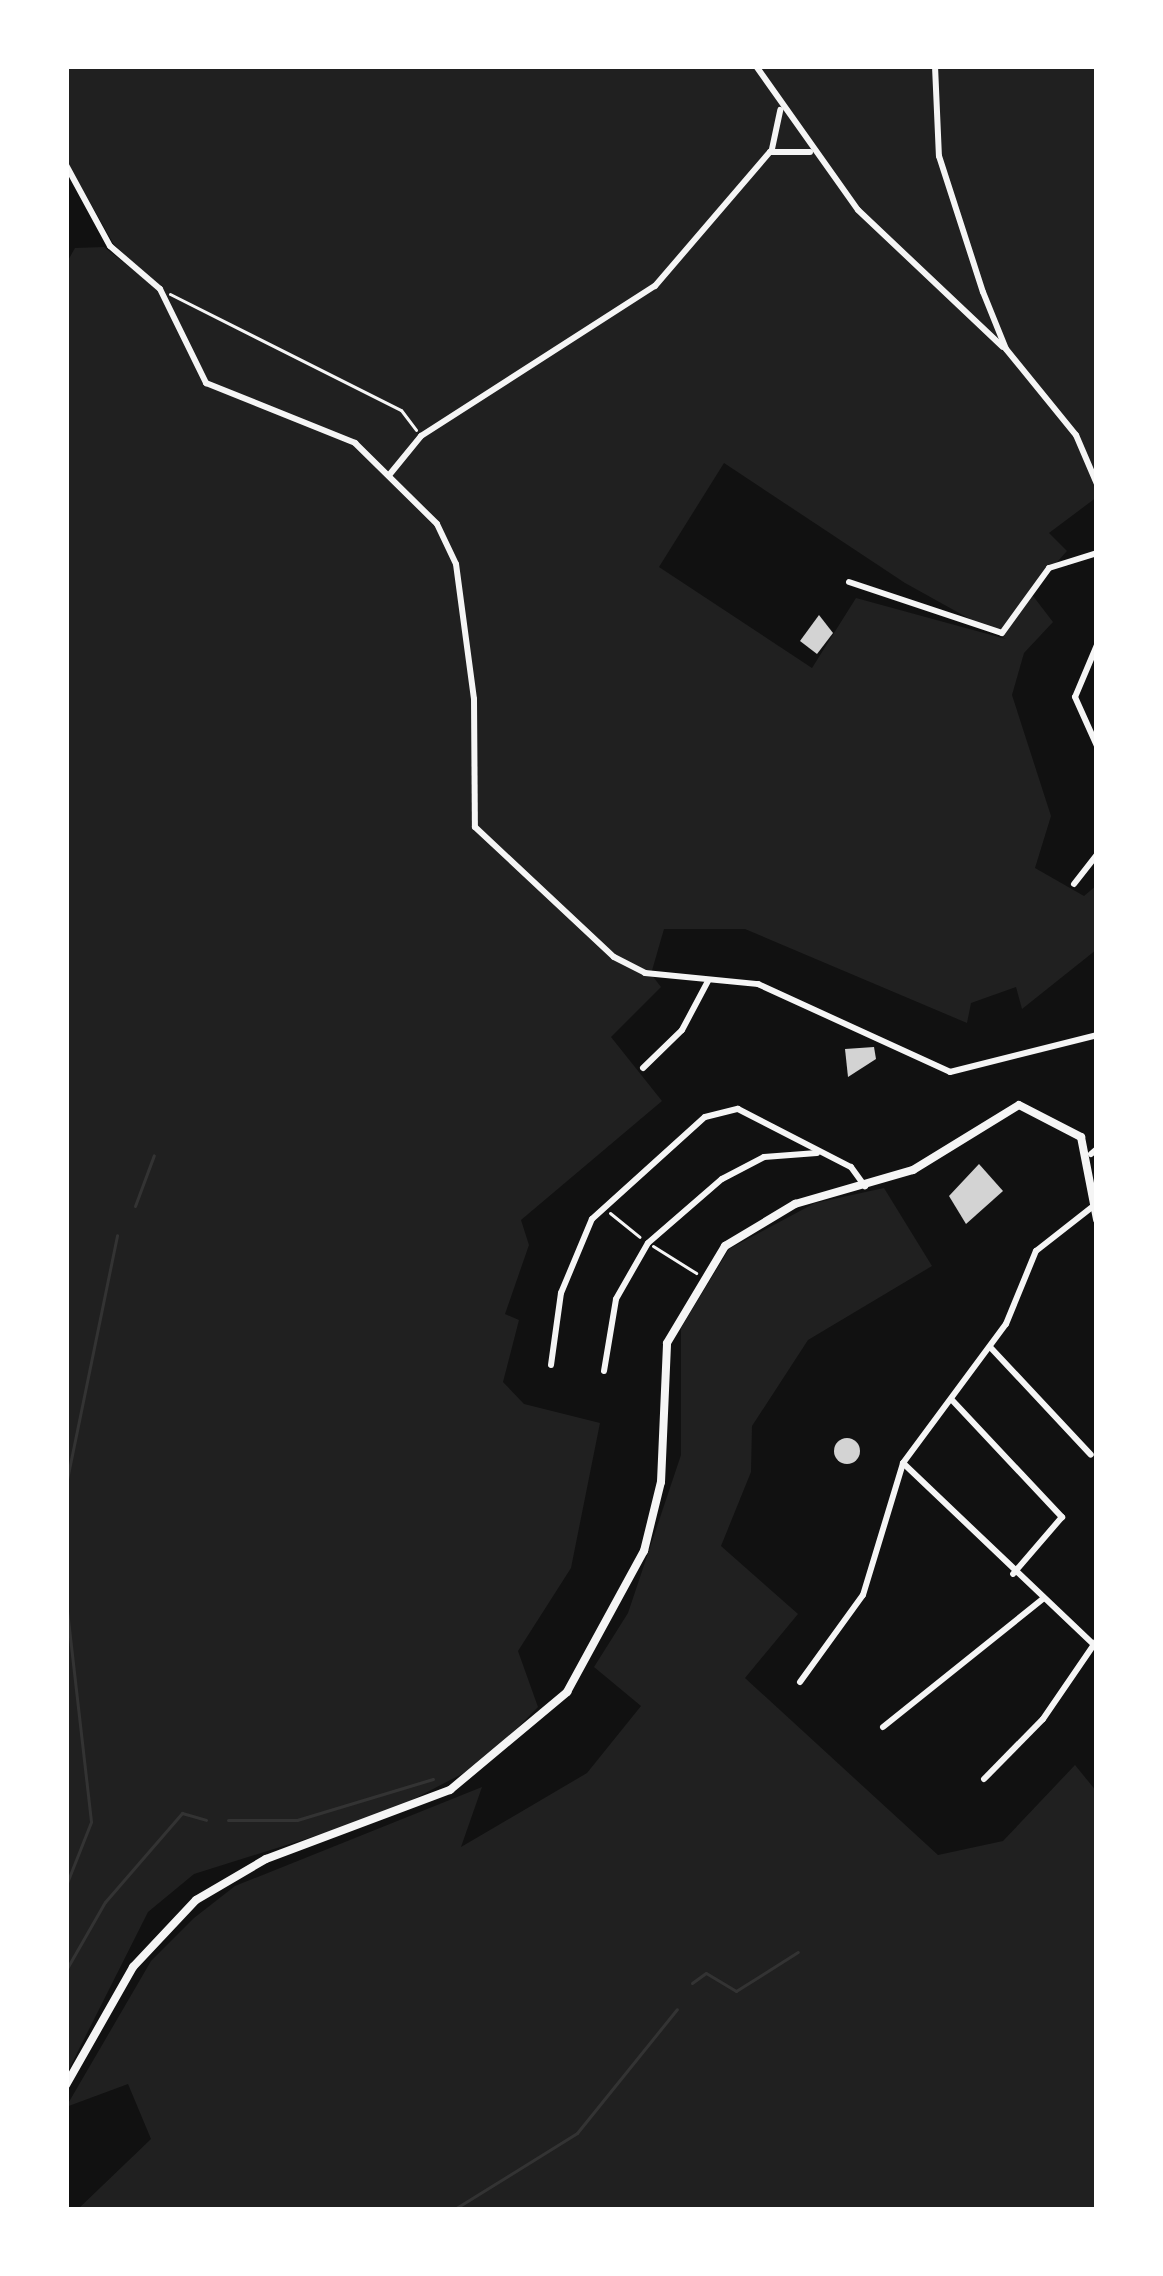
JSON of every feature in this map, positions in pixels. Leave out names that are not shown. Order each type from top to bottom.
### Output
[{"type":"main road","points":[[66,2085],[134,1966],[212,1887],[399,1816],[484,1769],[567,1692],[630,1591],[658,1505],[668,1343],[699,1275],[758,1222],[865,1186],[1019,1106],[1068,1123],[1094,1152],[1097,1219]]},
{"type":"street","points":[[756,66],[809,152],[1006,349],[1076,435],[1097,484]]},
{"type":"street","points":[[935,66],[946,187],[1006,349]]},
{"type":"street","points":[[390,474],[421,436],[655,286],[770,152],[780,110]]},
{"type":"street","points":[[770,152],[809,152]]},
{"type":"street","points":[[66,165],[110,246],[160,289],[206,383],[356,443],[390,474],[456,564],[474,699],[475,827],[645,973],[758,984],[950,1072],[1097,1035]]},
{"type":"street","points":[[849,582],[1002,633],[1048,568],[1097,554]]},
{"type":"street","points":[[1097,645],[1075,697],[1097,746]]},
{"type":"street","points":[[1074,884],[1097,855]]},
{"type":"street","points":[[643,1068],[682,1030],[708,981]]},
{"type":"street","points":[[551,1365],[561,1293],[592,1219],[705,1117],[738,1109],[820,1152],[865,1186]]},
{"type":"street","points":[[604,1372],[616,1298],[648,1243],[722,1179],[764,1157],[820,1152]]},
{"type":"street","points":[[800,1682],[863,1594],[904,1463],[991,1347],[1036,1250],[1096,1204]]},
{"type":"street","points":[[991,1347],[1091,1455]]},
{"type":"street","points":[[952,1400],[1062,1517],[1013,1574]]},
{"type":"street","points":[[904,1463],[1013,1574],[1095,1642],[1043,1719],[984,1779]]},
{"type":"street","points":[[883,1727],[1045,1598]]},
{"type":"path","points":[[160,289],[400,410],[421,436]]},
{"type":"path","points":[[689,1269],[699,1275]]},
{"type":"shaded area","points":[[66,66],[1097,66],[1097,497],[1049,533],[1067,551],[1030,592],[1053,622],[1024,653],[1012,695],[1051,816],[1035,868],[1084,896],[1097,885],[1096,950],[1022,1009],[1016,987],[971,1003],[967,1023],[745,929],[664,929],[651,974],[661,987],[611,1037],[662,1101],[521,1220],[529,1245],[505,1314],[519,1320],[503,1382],[524,1404],[600,1423],[571,1568],[518,1651],[538,1707],[483,1763],[385,1814],[194,1874],[148,1912],[66,2075],[66,264],[75,248],[104,247],[156,288],[113,243],[66,160]],"holes":[[[724,463],[905,583],[1006,639],[856,598],[812,668],[659,567]]]},
{"type":"shaded area","points":[[884,1188],[932,1266],[808,1340],[752,1426],[751,1472],[721,1546],[798,1614],[745,1678],[938,1855],[1003,1841],[1075,1765],[1097,1792],[1097,2210],[77,2210],[151,2139],[128,2084],[66,2107],[151,1961],[194,1918],[235,1886],[482,1787],[461,1847],[587,1773],[641,1706],[594,1667],[628,1613],[681,1455],[681,1328],[729,1249],[815,1203]]},
{"type":"building","points":[[819,615],[833,633],[817,654],[800,641]]},
{"type":"building","points":[[874,1047],[876,1059],[848,1077],[845,1049]]},
{"type":"building","points":[[979,1164],[1003,1191],[966,1224],[949,1196]]},
{"type":"building","points":[[847,1438],[860,1451],[847,1464],[834,1451]]},
{"type":"waterway","points":[[135,1206],[154,1155]]},
{"type":"waterway","points":[[66,1484],[117,1235]]},
{"type":"waterway","points":[[66,1602],[91,1822],[66,1885]]},
{"type":"waterway","points":[[228,1820],[297,1820],[433,1779]]},
{"type":"waterway","points":[[66,1970],[105,1902],[182,1813],[206,1820]]},
{"type":"waterway","points":[[692,1983],[706,1973],[736,1991],[798,1952]]},
{"type":"waterway","points":[[453,2210],[577,2133],[677,2009]]}]
